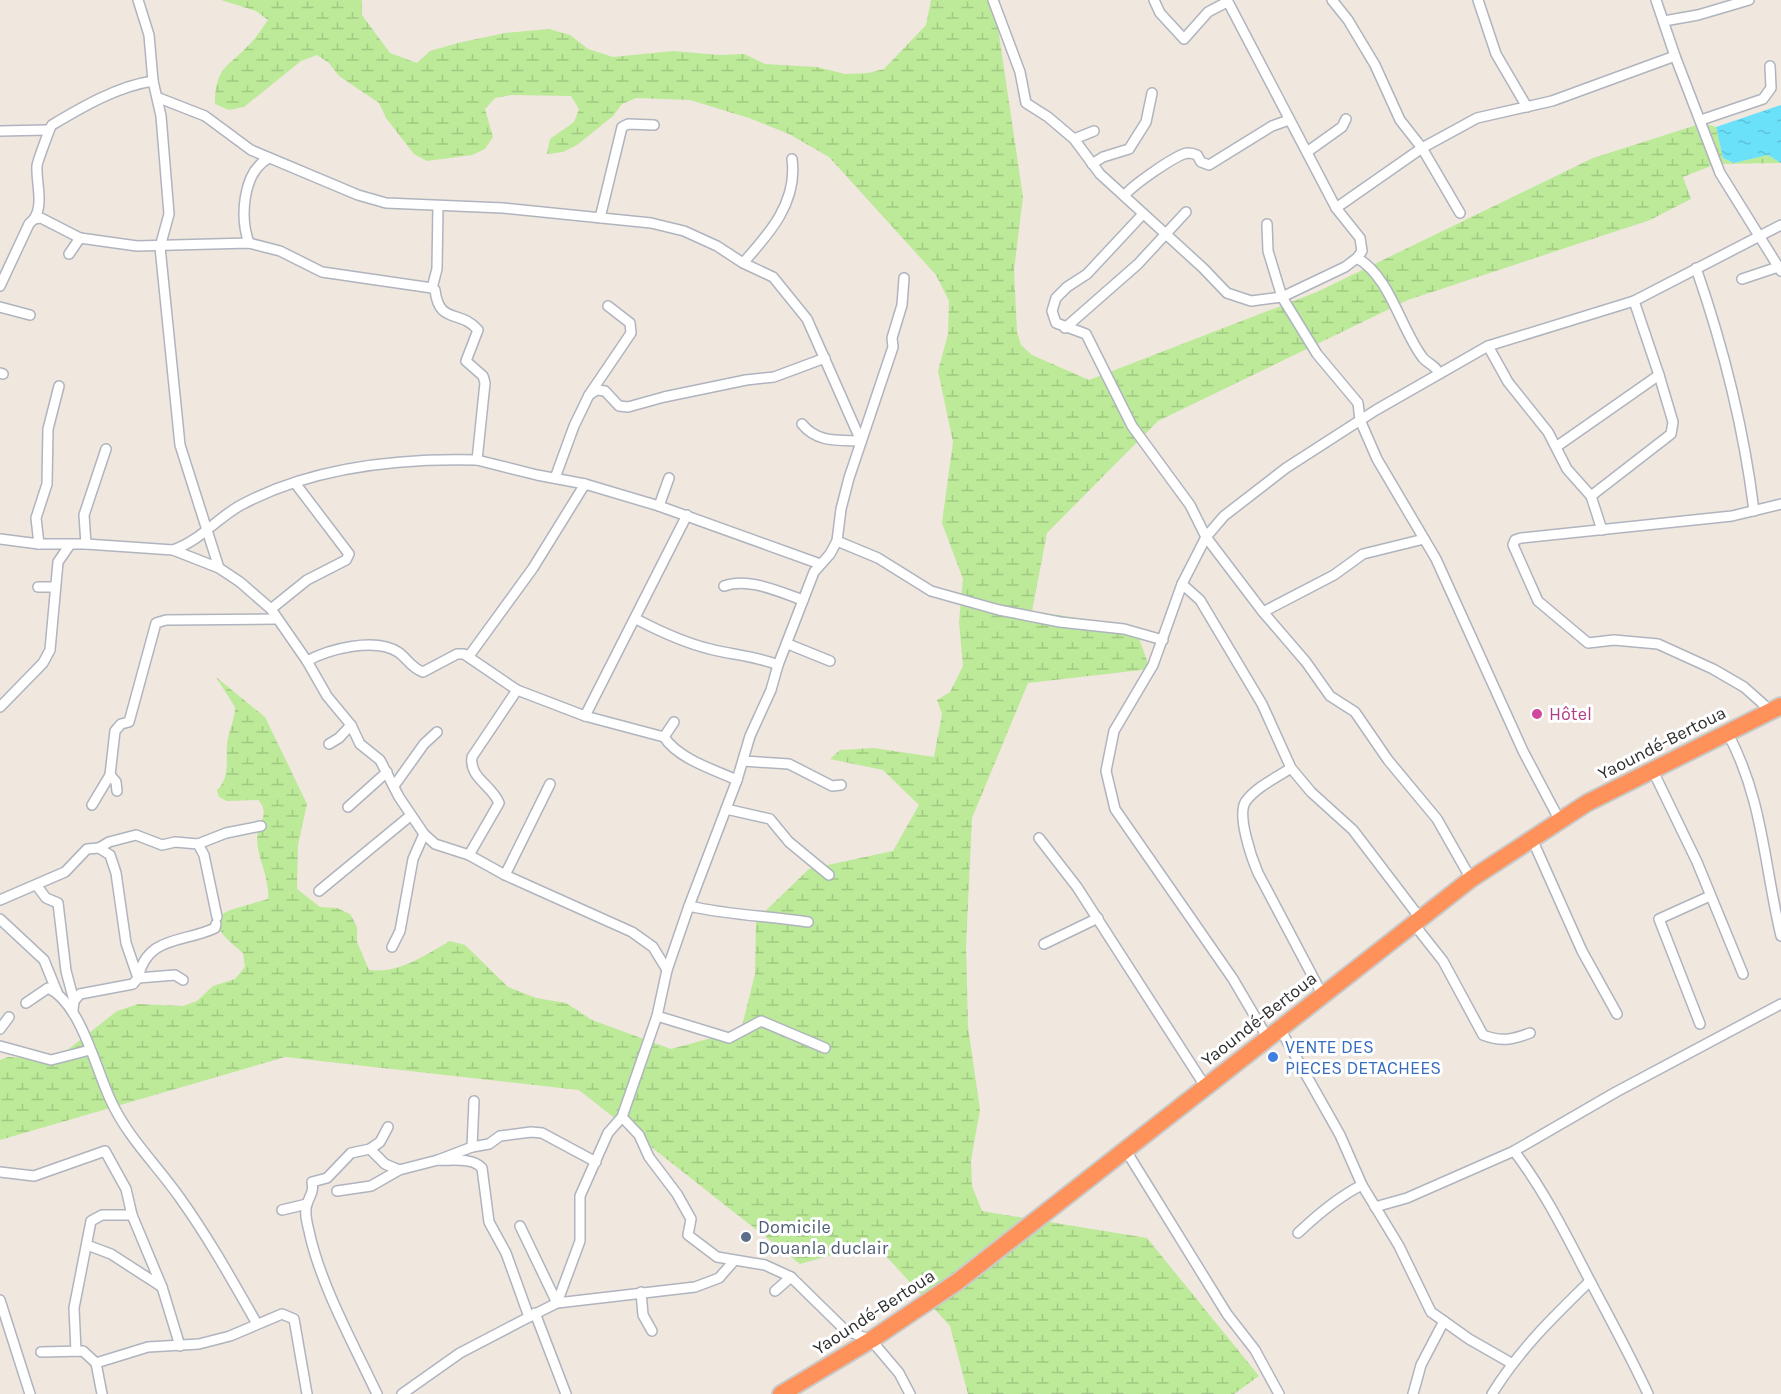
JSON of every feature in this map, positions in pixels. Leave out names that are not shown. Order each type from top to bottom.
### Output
[{"type":"highway","name":"Yaoundé-Bertoua","points":[[782,1394],[871,1340],[957,1282],[1416,920],[1472,879],[1560,821],[1652,769],[1776,708]]},
{"type":"street","points":[[138,0],[149,35],[153,81],[159,98],[169,214],[160,247],[180,445],[219,568]]},
{"type":"street","points":[[993,0],[1020,72],[1026,103],[1074,139],[1100,174],[1203,268],[1227,293],[1251,301],[1282,297],[1346,267],[1362,251],[1360,238],[1336,208],[1227,1],[1208,12],[1184,39],[1160,13],[1154,0]]},
{"type":"street","points":[[1332,0],[1348,20],[1375,65],[1400,120],[1422,148],[1460,213]]},
{"type":"street","points":[[1478,0],[1496,54],[1527,107]]},
{"type":"street","points":[[1656,0],[1720,173],[1780,269],[1742,279]]},
{"type":"street","points":[[1664,21],[1698,15],[1749,0]]},
{"type":"street","points":[[1336,208],[1422,148],[1477,118],[1563,97],[1675,56]]},
{"type":"street","points":[[1701,120],[1763,99],[1772,88],[1770,66]]},
{"type":"street","points":[[0,131],[48,130],[82,106],[141,83],[153,81]]},
{"type":"street","points":[[1092,164],[1103,157],[1129,149],[1146,122],[1152,93]]},
{"type":"street","points":[[159,98],[205,116],[251,150],[358,195],[387,203],[503,208],[651,223],[684,231],[717,246],[742,263],[773,277],[807,320],[861,441]]},
{"type":"street","points":[[1307,152],[1342,127],[1346,119]]},
{"type":"street","points":[[1125,195],[1134,185],[1178,157],[1188,153],[1197,155],[1201,162],[1209,165],[1272,126],[1289,120]]},
{"type":"street","points":[[600,218],[622,127],[627,124],[654,125]]},
{"type":"street","points":[[1,282],[39,211],[37,163],[45,147],[48,130]]},
{"type":"street","points":[[1074,139],[1094,131]]},
{"type":"street","points":[[249,243],[243,213],[248,186],[261,162],[269,158]]},
{"type":"street","points":[[742,263],[774,228],[783,212],[791,186],[792,159]]},
{"type":"street","points":[[438,206],[437,262],[432,288],[441,310],[473,325],[478,330],[466,361],[483,376],[485,382],[477,460]]},
{"type":"street","points":[[1065,328],[1138,264],[1186,212]]},
{"type":"street","points":[[1143,214],[1087,274],[1056,298],[1052,311],[1056,323],[1086,334],[1132,426],[1190,505],[1206,537],[1263,612],[1306,662],[1330,696],[1355,712],[1388,760],[1437,819],[1472,879]]},
{"type":"street","points":[[34,219],[41,218],[80,238],[160,247],[249,243],[280,251],[322,272],[432,288]]},
{"type":"street","points":[[1267,224],[1268,251],[1282,297],[1317,354],[1358,404],[1360,420],[1377,459],[1424,539],[1476,644],[1523,751],[1560,821]]},
{"type":"street","points":[[1511,1363],[1431,1312],[1399,1246],[1362,1185],[1340,1135],[1273,1032],[1233,979],[1115,809],[1106,771],[1114,732],[1153,665],[1182,584],[1206,537],[1224,516],[1262,486],[1360,420],[1488,346],[1634,301],[1759,234],[1781,225]]},
{"type":"street","points":[[69,254],[80,238]]},
{"type":"street","points":[[1357,258],[1365,262],[1386,291],[1424,359],[1438,369],[1439,374]]},
{"type":"street","points":[[1696,268],[1713,319],[1747,459],[1754,511]]},
{"type":"street","points":[[557,1303],[580,1241],[580,1196],[608,1133],[622,1117],[657,1016],[667,970],[737,780],[750,736],[771,690],[803,600],[820,564],[837,541],[841,509],[893,347],[892,338],[903,305],[904,278]]},
{"type":"street","points":[[1591,496],[1671,434],[1673,422],[1634,301]]},
{"type":"street","points":[[555,478],[574,426],[590,395],[631,333],[630,323],[608,306]]},
{"type":"street","points":[[0,307],[30,315]]},
{"type":"street","points":[[1488,346],[1508,382],[1536,414],[1567,470],[1591,496],[1602,530]]},
{"type":"street","points":[[590,395],[597,390],[606,391],[619,406],[628,407],[664,397],[774,377],[825,358]]},
{"type":"street","points":[[1556,447],[1659,375]]},
{"type":"street","points":[[39,544],[36,518],[47,484],[48,429],[59,386]]},
{"type":"street","points":[[802,424],[807,431],[823,440],[861,441]]},
{"type":"street","points":[[86,544],[84,515],[106,449]]},
{"type":"street","points":[[173,550],[189,545],[206,529],[241,505],[295,483],[392,461],[477,460],[585,484],[659,506],[820,564]]},
{"type":"street","points":[[659,506],[669,478]]},
{"type":"street","points":[[271,609],[307,580],[346,560],[349,554],[295,483]]},
{"type":"street","points":[[469,656],[533,568],[585,484]]},
{"type":"street","points":[[1776,708],[1713,669],[1658,644],[1614,640],[1588,643],[1538,601],[1513,545],[1515,540],[1732,516],[1781,504]]},
{"type":"street","points":[[585,716],[687,515]]},
{"type":"street","points":[[0,539],[69,546],[86,544],[173,550],[219,568],[240,582],[271,609],[308,661],[327,696],[351,724],[360,744],[372,752],[387,772],[410,816],[435,844],[469,855],[505,875],[632,932],[653,947],[667,970]]},
{"type":"street","points":[[1263,612],[1334,575],[1363,554],[1424,539]]},
{"type":"street","points":[[837,541],[878,558],[931,591],[1017,614],[1124,629],[1163,640]]},
{"type":"street","points":[[0,707],[43,663],[50,650],[55,623],[58,562],[69,546]]},
{"type":"street","points":[[724,586],[733,583],[760,586],[803,600]]},
{"type":"street","points":[[1182,584],[1200,600],[1262,704],[1291,768],[1311,792],[1353,830],[1443,961],[1483,1035],[1510,1041],[1530,1033]]},
{"type":"street","points":[[39,588],[55,588]]},
{"type":"street","points":[[636,618],[656,629],[707,648],[761,658],[778,665]]},
{"type":"street","points":[[92,806],[110,775],[115,731],[121,724],[129,722],[156,623],[166,620],[277,619]]},
{"type":"street","points":[[788,644],[830,662]]},
{"type":"street","points":[[308,661],[333,649],[370,646],[398,652],[413,668],[423,672],[457,654],[469,656],[517,690],[585,716],[664,737],[670,746],[699,763],[737,780]]},
{"type":"street","points":[[469,855],[500,803],[474,772],[470,765],[472,757],[517,690]]},
{"type":"street","points":[[664,737],[674,722]]},
{"type":"street","points":[[329,744],[339,738],[351,724]]},
{"type":"street","points":[[394,786],[424,744],[437,732]]},
{"type":"street","points":[[1727,732],[1747,771],[1754,795],[1781,936]]},
{"type":"street","points":[[743,761],[789,764],[832,786],[840,785]]},
{"type":"street","points":[[1291,768],[1258,790],[1245,802],[1242,811],[1252,859],[1258,873],[1322,994]]},
{"type":"street","points":[[1652,769],[1743,974]]},
{"type":"street","points":[[348,807],[387,772]]},
{"type":"street","points":[[110,775],[116,782],[117,790]]},
{"type":"street","points":[[505,875],[550,784]]},
{"type":"street","points":[[726,809],[770,819],[789,842],[830,875]]},
{"type":"street","points":[[319,891],[410,816]]},
{"type":"street","points":[[0,900],[65,872],[87,849],[99,848],[109,842],[136,835],[162,845],[175,842],[198,844],[226,833],[261,826]]},
{"type":"street","points":[[392,947],[400,931],[413,859],[424,834]]},
{"type":"street","points":[[1039,838],[1077,886],[1205,1086]]},
{"type":"street","points":[[1532,839],[1582,951],[1617,1014]]},
{"type":"street","points":[[74,1005],[80,994],[133,984],[138,978],[146,956],[164,943],[182,937],[199,936],[215,928],[217,920],[204,855],[198,844]]},
{"type":"street","points":[[99,848],[110,855],[116,873],[126,943],[138,978]]},
{"type":"street","points":[[37,886],[46,898],[58,903],[66,971],[74,1005],[114,1107],[141,1151],[180,1197],[256,1322]]},
{"type":"street","points":[[1700,1024],[1659,919],[1710,896]]},
{"type":"street","points":[[689,906],[715,912],[808,921]]},
{"type":"street","points":[[1044,944],[1098,918]]},
{"type":"street","points":[[0,919],[44,960],[57,992]]},
{"type":"street","points":[[138,978],[176,975],[183,980]]},
{"type":"street","points":[[26,1003],[48,988],[74,1005]]},
{"type":"street","points":[[1375,1207],[1407,1198],[1514,1151],[1616,1092],[1781,1004]]},
{"type":"street","points":[[657,1016],[729,1038],[761,1021],[825,1048]]},
{"type":"street","points":[[0,1029],[9,1017]]},
{"type":"street","points":[[0,1046],[51,1059],[90,1050]]},
{"type":"street","points":[[472,1147],[474,1101]]},
{"type":"street","points":[[622,1117],[639,1135],[649,1157],[677,1194],[691,1219],[688,1235],[717,1257],[733,1262],[765,1265],[791,1277],[845,1330],[871,1340],[899,1373],[910,1394]]},
{"type":"street","points":[[377,1394],[346,1330],[314,1251],[306,1216],[307,1204],[314,1190],[312,1182],[327,1178],[351,1153],[370,1149],[380,1142],[388,1127]]},
{"type":"street","points":[[337,1191],[371,1186],[399,1170],[438,1160],[472,1147],[489,1144],[500,1136],[542,1133],[596,1162]]},
{"type":"street","points":[[370,1149],[385,1164],[399,1170]]},
{"type":"street","points":[[1125,1149],[1227,1314],[1255,1350],[1279,1394]]},
{"type":"street","points":[[0,1172],[34,1176],[105,1151],[126,1189],[132,1215],[162,1287],[180,1346]]},
{"type":"street","points":[[1514,1151],[1528,1169],[1564,1230],[1623,1340],[1648,1394]]},
{"type":"street","points":[[438,1160],[466,1161],[482,1168],[489,1222],[506,1253],[566,1394]]},
{"type":"street","points":[[1298,1233],[1317,1215],[1341,1200],[1346,1193],[1362,1185]]},
{"type":"street","points":[[282,1210],[307,1204]]},
{"type":"street","points":[[76,1351],[74,1308],[91,1221],[96,1217],[132,1215]]},
{"type":"street","points":[[520,1226],[557,1303]]},
{"type":"street","points":[[87,1245],[111,1254],[162,1287]]},
{"type":"street","points":[[402,1394],[460,1353],[557,1303],[695,1287],[719,1278],[733,1262]]},
{"type":"street","points":[[775,1291],[791,1277]]},
{"type":"street","points":[[1492,1394],[1511,1363],[1537,1332],[1590,1281]]},
{"type":"street","points":[[641,1292],[643,1315],[652,1331]]},
{"type":"street","points":[[0,1300],[30,1394]]},
{"type":"street","points":[[96,1363],[148,1347],[180,1346],[230,1336],[256,1322],[282,1314],[294,1319],[307,1394]]},
{"type":"street","points":[[1413,1394],[1421,1365],[1444,1321]]},
{"type":"street","points":[[41,1352],[84,1351],[96,1363],[102,1394]]},
{"type":"green space","points":[[221,0],[362,0],[362,15],[390,53],[417,63],[430,51],[458,43],[505,33],[549,29],[570,35],[588,49],[613,57],[673,51],[720,55],[744,54],[765,64],[817,67],[845,74],[868,73],[884,69],[926,25],[931,0],[995,0],[993,11],[998,28],[1023,197],[1014,270],[1017,332],[1021,345],[1032,355],[1089,380],[1317,292],[1593,158],[1703,123],[1716,127],[1723,158],[1734,163],[1768,155],[1781,163],[1716,164],[1683,177],[1691,199],[1650,220],[1408,300],[1158,421],[1047,533],[1032,611],[1135,627],[1150,669],[1028,683],[972,818],[966,946],[968,1027],[980,1110],[971,1160],[972,1186],[982,1211],[1147,1238],[1259,1376],[1234,1394],[968,1394],[950,1326],[874,1243],[800,1264],[579,1090],[285,1057],[0,1140],[0,1060],[8,1057],[56,1059],[117,1011],[138,1004],[183,1006],[197,1001],[213,986],[235,979],[245,967],[243,953],[222,933],[217,917],[230,910],[268,899],[267,883],[257,839],[264,814],[258,800],[227,801],[219,797],[217,790],[226,775],[228,740],[235,707],[216,677],[265,717],[307,804],[298,845],[297,889],[320,907],[337,908],[350,914],[357,927],[357,942],[369,970],[401,966],[450,941],[465,945],[508,987],[536,998],[566,1003],[592,1020],[671,1049],[741,1030],[755,974],[756,920],[809,869],[893,851],[919,805],[883,770],[830,759],[840,750],[874,748],[934,757],[942,714],[937,700],[950,692],[963,666],[959,622],[963,579],[942,523],[953,442],[938,371],[948,334],[949,301],[936,275],[829,157],[789,134],[749,118],[690,100],[636,98],[622,104],[613,116],[577,145],[563,152],[547,154],[550,139],[574,122],[579,109],[571,96],[511,95],[495,98],[485,109],[493,137],[485,149],[472,155],[427,161],[414,154],[386,118],[379,103],[339,76],[329,63],[317,55],[301,61],[244,107],[229,110],[215,104],[220,75],[229,63],[253,41],[268,20],[256,11]]},
{"type":"water","points":[[1781,105],[1781,163],[1768,155],[1734,163],[1723,158],[1716,127]]},
{"type":"place","name":"Hôtel","points":[[1537,714]]},
{"type":"place","name":"VENTE DES PIECES DETACHEES","points":[[1273,1057]]},
{"type":"place","name":"Domicile Douanla duclair","points":[[746,1237]]}]
